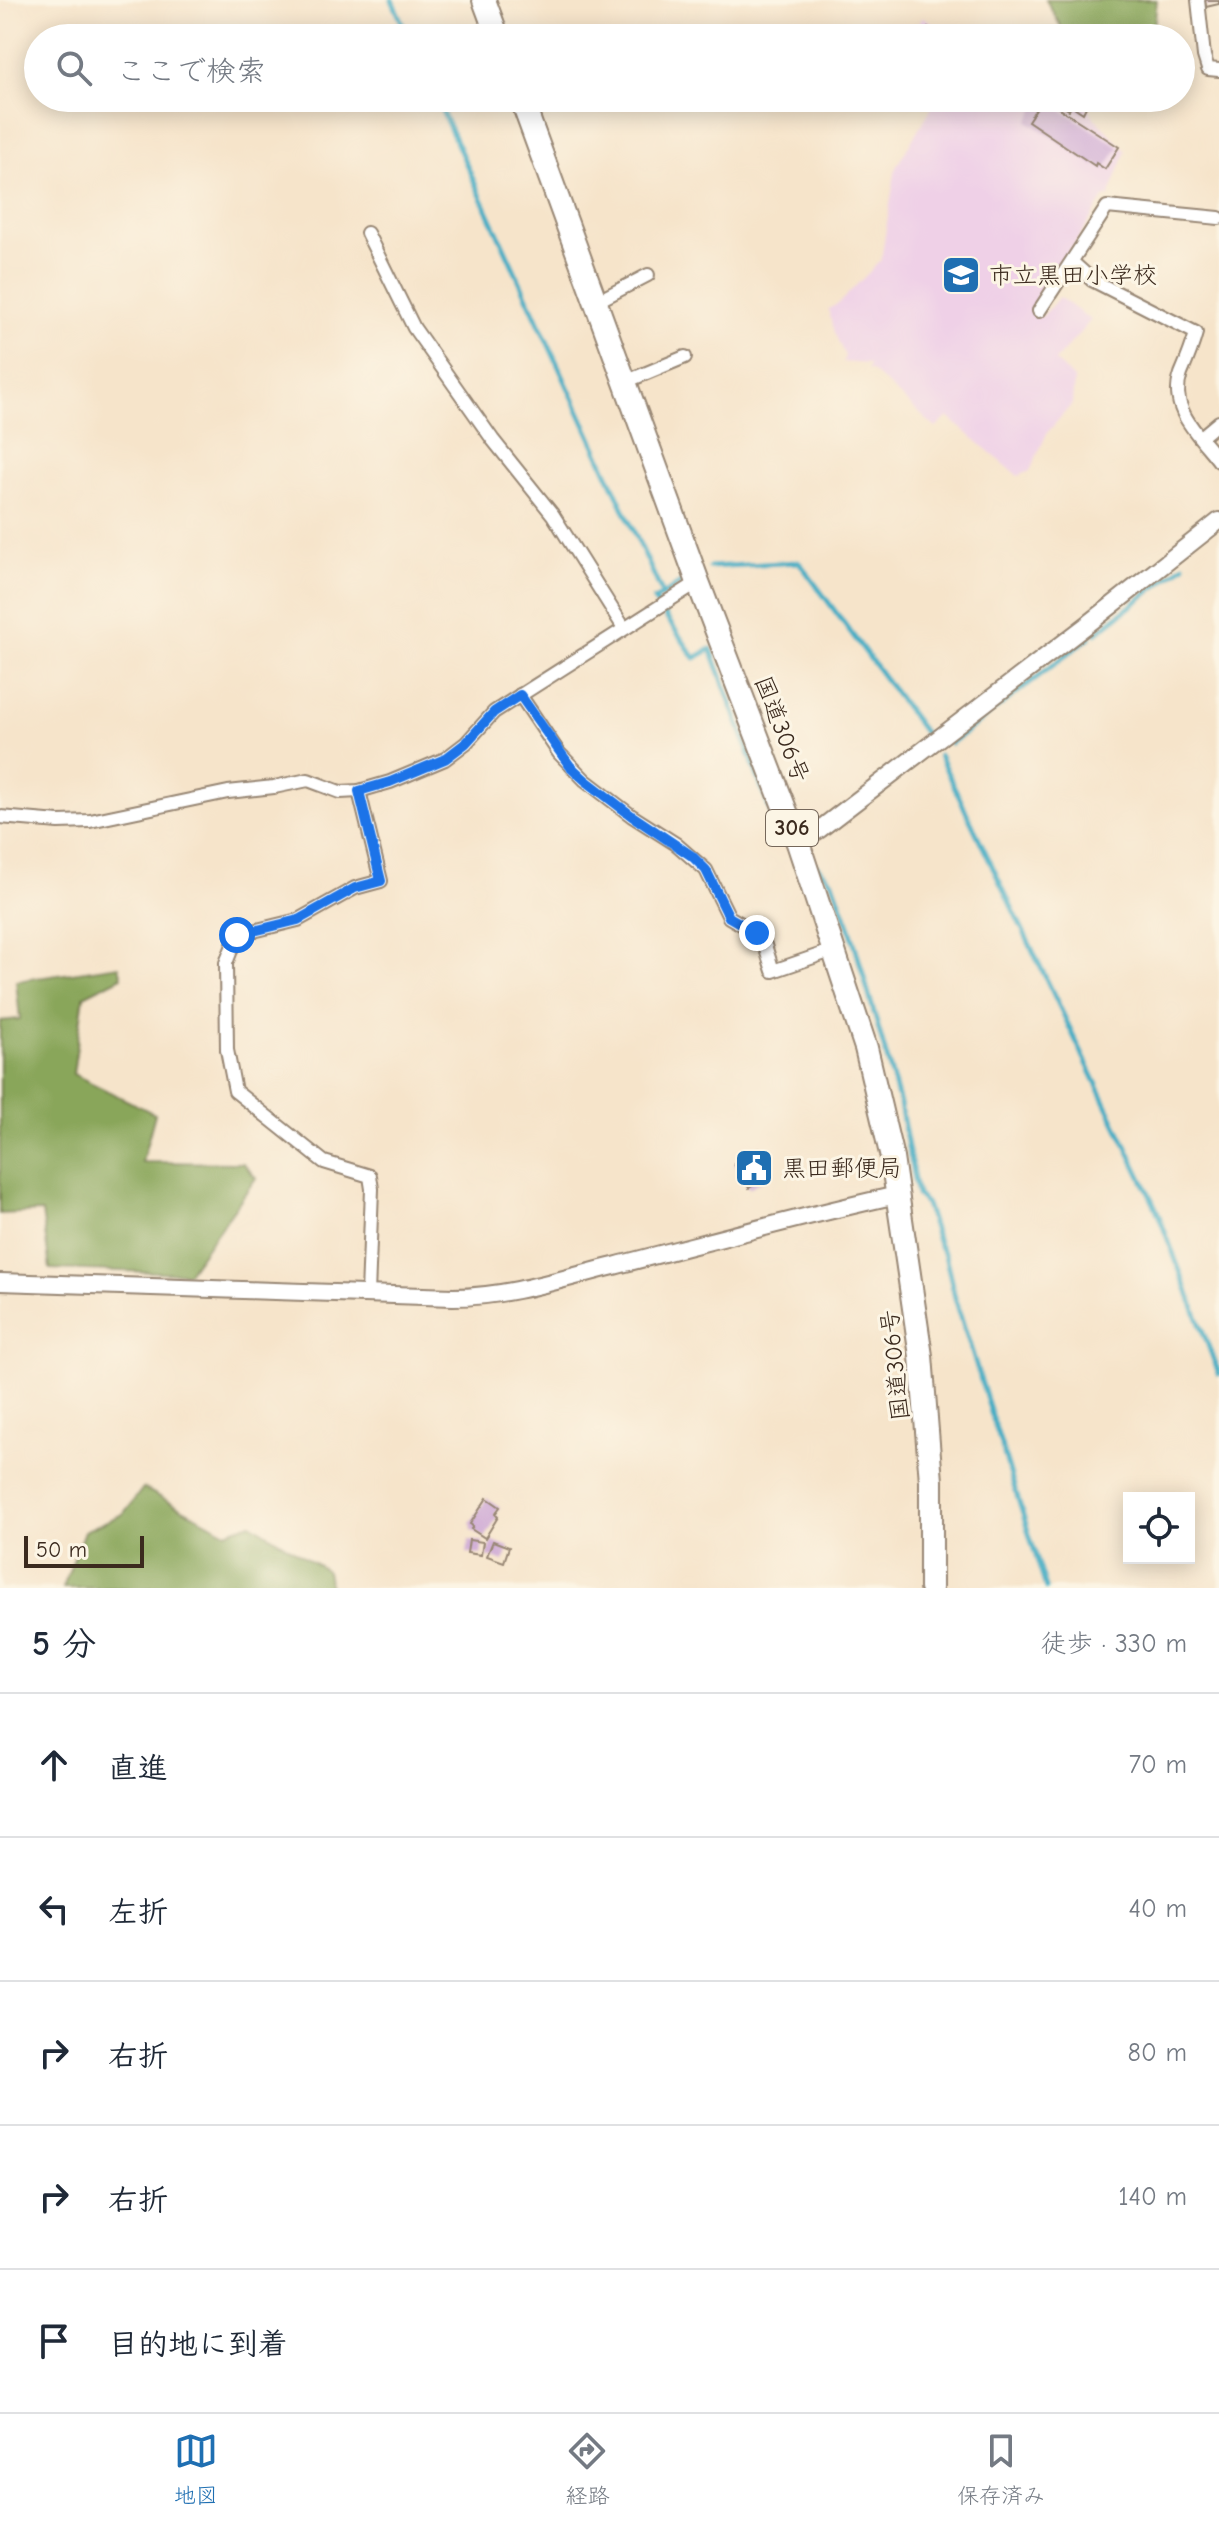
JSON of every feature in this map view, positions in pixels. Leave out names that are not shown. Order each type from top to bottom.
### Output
[{"type":"highway","points":[[484,0],[493,24]]},
{"type":"highway","name":"国道306号","points":[[526,112],[698,582],[798,843],[866,1048],[881,1108],[914,1293],[931,1481],[931,1588]]},
{"type":"street","points":[[1198,0],[1204,56],[1208,69],[1219,70]]},
{"type":"street","points":[[1039,311],[1107,207],[1219,218]]},
{"type":"street","points":[[367,233],[414,328],[493,440],[553,515],[624,628]]},
{"type":"street","points":[[1072,262],[1092,280],[1196,333],[1177,396],[1181,411],[1219,461]]},
{"type":"street","points":[[596,302],[648,275]]},
{"type":"street","points":[[625,382],[685,357]]},
{"type":"street","points":[[1201,437],[1219,422]]},
{"type":"street","points":[[798,843],[1216,531]]},
{"type":"street","points":[[0,817],[90,821],[228,792],[308,780],[333,791],[359,791],[390,782],[445,759],[466,743],[494,712],[698,582]]},
{"type":"street","points":[[520,695],[559,753],[585,780],[632,816],[676,844],[706,870],[729,917],[763,939],[773,971],[834,950]]},
{"type":"street","points":[[359,791],[381,881],[355,888],[298,920],[237,935],[226,963],[227,1050],[235,1091],[324,1162],[370,1176],[368,1294]]},
{"type":"street","points":[[0,1282],[469,1297],[509,1292],[732,1233],[897,1195]]},
{"type":"shaded area","points":[[923,17],[933,24],[918,24]]},
{"type":"shaded area","name":"市立黒田小学校","points":[[929,112],[1091,112],[1126,151],[1109,197],[1104,198],[1033,309],[1042,317],[1059,297],[1091,320],[1055,361],[1074,379],[1072,404],[1047,433],[1030,471],[1018,476],[948,417],[936,428],[866,369],[869,364],[843,362],[845,356],[828,309],[838,304],[881,260],[896,167]]},
{"type":"green space","points":[[1046,0],[1157,0],[1154,24],[1059,24]]},
{"type":"green space","points":[[119,966],[122,977],[84,996],[73,1074],[155,1114],[142,1162],[243,1163],[256,1178],[188,1273],[50,1269],[42,1212],[0,1214],[0,1021],[20,1019],[16,981]]},
{"type":"green space","points":[[143,1488],[226,1532],[251,1523],[327,1571],[330,1588],[63,1588],[84,1531],[123,1514]]},
{"type":"building","points":[[1205,0],[1219,0],[1219,4],[1206,7]]},
{"type":"building","points":[[1034,112],[1065,112],[1119,147],[1105,169],[1096,163],[1095,166],[1028,121]]},
{"type":"building","points":[[758,1149],[773,1174],[749,1188],[734,1164]]},
{"type":"building","points":[[487,1498],[500,1507],[495,1514],[498,1517],[485,1538],[471,1529],[473,1526],[470,1524]]},
{"type":"building","points":[[469,1540],[483,1542],[481,1555],[467,1553]]},
{"type":"building","points":[[493,1541],[509,1547],[504,1562],[487,1556]]},
{"type":"waterway","points":[[392,0],[403,24]]},
{"type":"waterway","points":[[442,112],[663,595],[686,579]]},
{"type":"waterway","points":[[710,567],[799,562],[926,735]]},
{"type":"waterway","points":[[1096,633],[1184,565]]},
{"type":"waterway","points":[[663,595],[654,600],[695,658],[711,649],[772,816],[770,820],[787,836]]},
{"type":"waterway","points":[[951,743],[1090,637]]},
{"type":"waterway","points":[[939,755],[1156,1208],[1219,1374]]},
{"type":"waterway","points":[[814,863],[833,882],[850,928],[900,1104],[917,1195],[926,1204],[945,1255],[955,1298],[1046,1588]]},
{"type":"place","name":"市立黒田小学校","points":[[961,275]]},
{"type":"place","name":"黒田郵便局","points":[[754,1168]]},
{"type":"route","points":[[237,935],[298,920],[355,888],[381,881],[359,791],[445,759],[466,743],[494,712],[520,695],[570,766],[632,816],[692,856],[706,870],[729,917],[757,933]]}]
